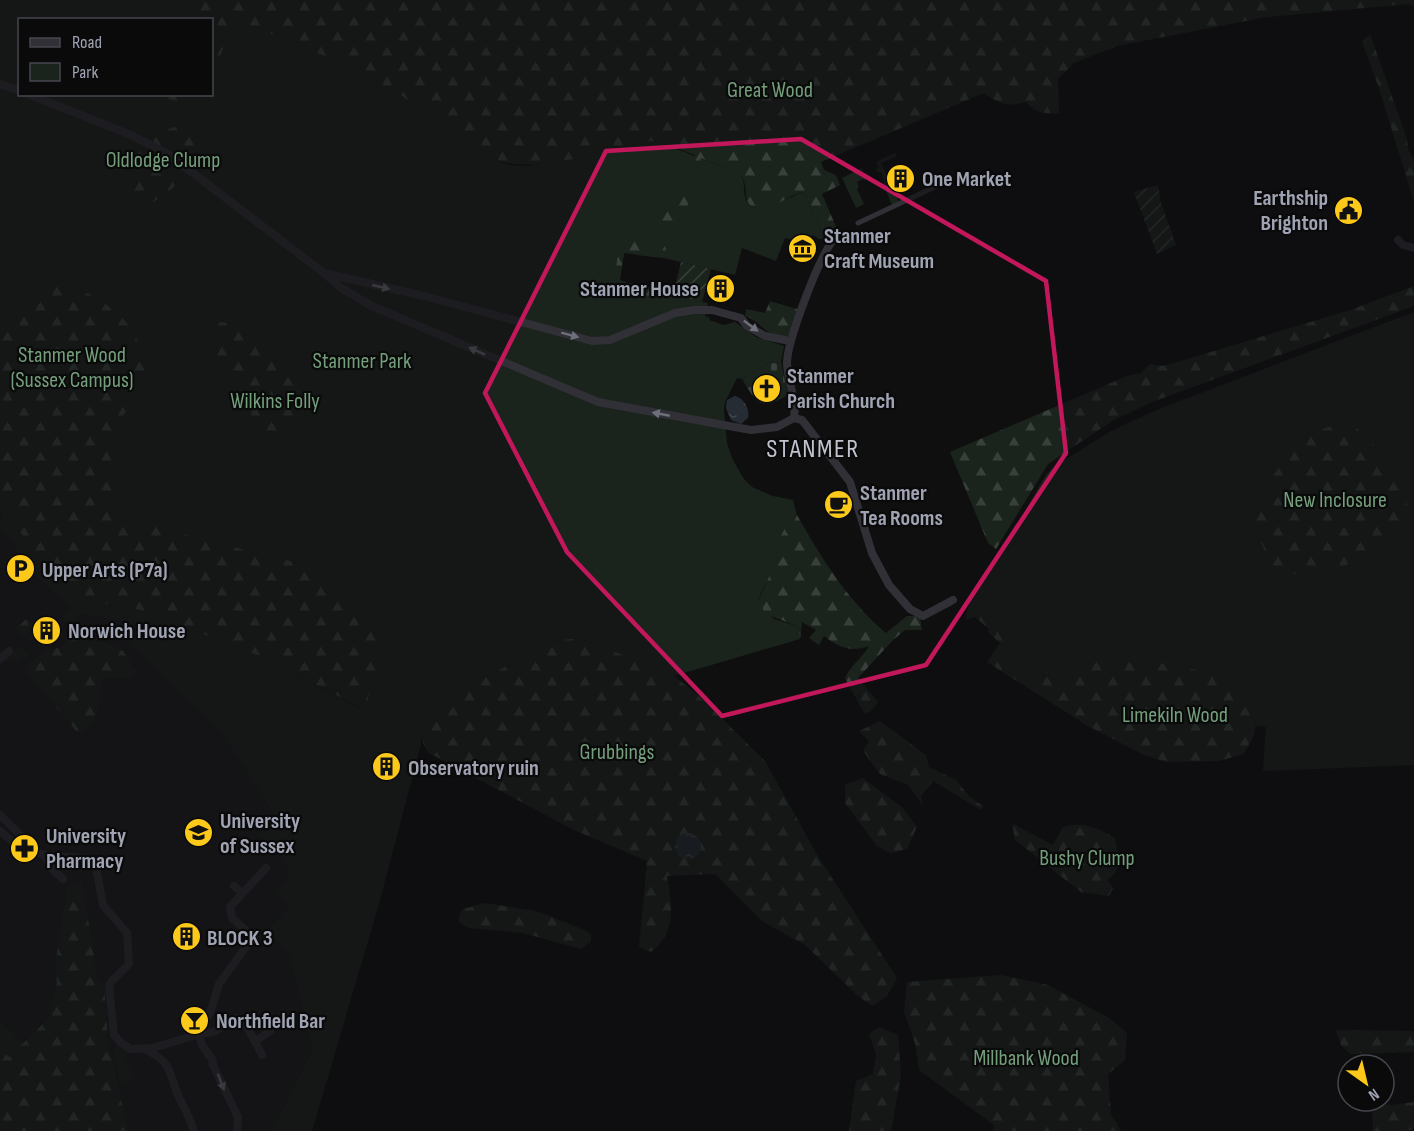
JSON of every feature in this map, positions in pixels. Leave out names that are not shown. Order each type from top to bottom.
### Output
[{"type":"street","points":[[0,84],[18,90]]},
{"type":"street","points":[[33,96],[131,135],[168,154],[341,288],[372,306],[592,400],[750,430],[777,427],[794,418],[802,420],[850,482],[872,553],[896,593],[910,609],[923,616],[953,600]]},
{"type":"street","points":[[858,223],[939,185]]},
{"type":"street","points":[[794,418],[796,406],[788,373],[790,341],[819,265],[834,239]]},
{"type":"street","points":[[1398,240],[1403,245],[1414,248]]},
{"type":"street","points":[[324,273],[423,296],[592,341],[610,340],[675,313],[694,310],[712,310],[741,318],[747,326],[765,336],[790,341]]},
{"type":"street","points":[[0,659],[9,651]]},
{"type":"street","points":[[0,815],[42,854],[49,866],[63,879]]},
{"type":"street","points":[[0,831],[23,853],[91,859],[95,863],[103,905],[128,936],[129,964],[110,984],[114,1035],[118,1041],[128,1048],[145,1049],[166,1045],[218,1030],[237,1018],[245,1023],[262,1055]]},
{"type":"street","points":[[237,1131],[238,1117],[226,1095],[213,1061],[201,1042],[198,1030],[210,1013],[219,984],[253,937],[232,918],[231,904],[266,868]]},
{"type":"street","points":[[234,886],[242,893]]},
{"type":"street","points":[[256,1041],[270,1031]]},
{"type":"street","points":[[162,1059],[166,1045]]},
{"type":"street","points":[[145,1049],[162,1059],[174,1077],[177,1093],[188,1112],[194,1131]]},
{"type":"highlighted area","points":[[801,139],[1046,281],[1066,453],[926,665],[722,716],[567,552],[485,393],[606,151]]},
{"type":"shaded area","name":"University of Sussex","points":[[0,488],[32,555],[421,744],[378,907],[313,1049],[271,1131],[128,1131],[51,1008],[49,1018],[9,1057],[0,1047]]},
{"type":"green space","name":"Stanmer Park","points":[[0,0],[190,0],[354,68],[427,111],[498,160],[509,165],[529,166],[651,141],[659,142],[738,173],[750,206],[757,208],[773,205],[804,192],[825,239],[819,239],[813,235],[806,243],[785,238],[776,261],[742,248],[735,275],[664,258],[624,253],[620,280],[665,295],[671,294],[708,303],[705,316],[710,318],[709,320],[724,325],[735,322],[756,337],[784,346],[781,362],[768,363],[742,379],[737,378],[725,402],[724,410],[727,443],[733,460],[744,479],[752,487],[773,496],[793,500],[797,515],[780,541],[772,570],[758,601],[774,619],[799,627],[800,639],[674,676],[577,638],[554,641],[442,700],[432,709],[423,724],[421,744],[378,907],[312,1131],[271,1131],[313,1049],[290,955],[268,930],[290,905],[275,892],[289,876],[285,860],[259,834],[280,824],[224,735],[121,634],[128,623],[82,613],[70,624],[63,619],[71,607],[34,572],[4,531],[0,532],[0,519],[3,518],[0,496],[37,562],[48,575],[73,595],[88,601],[140,610],[260,656],[364,710],[382,646],[95,502],[0,393]]},
{"type":"green space","name":"Great Wood","points":[[181,0],[1414,0],[1414,6],[1408,4],[1266,17],[1117,46],[1074,63],[1058,79],[1059,113],[1040,112],[1026,102],[1004,104],[984,93],[821,162],[824,170],[836,175],[840,185],[822,194],[837,229],[825,239],[804,192],[769,207],[756,208],[748,202],[745,185],[738,173],[701,158],[694,180],[688,180],[695,155],[651,141],[552,163],[513,164],[498,160],[427,111],[354,68],[244,23],[232,27],[228,34],[213,78],[213,18],[178,18]]},
{"type":"green space","points":[[1370,34],[1414,161],[1414,202],[1380,91],[1362,42]]},
{"type":"green space","points":[[165,96],[202,96],[183,103]]},
{"type":"green space","name":"Oldlodge Clump","points":[[177,126],[196,138],[197,151],[194,160],[176,185],[152,203],[144,204],[135,197],[128,181],[128,172],[134,155],[143,138]]},
{"type":"green space","points":[[895,153],[897,156],[881,163],[899,202],[892,205],[881,172],[877,172],[876,169],[879,167],[876,162]]},
{"type":"green space","points":[[862,168],[866,177],[864,181],[863,179],[857,182],[859,188],[857,189],[864,204],[856,208],[842,178]]},
{"type":"green space","points":[[1158,185],[1161,203],[1176,245],[1157,254],[1134,192]]},
{"type":"green space","points":[[690,187],[695,187],[696,194],[689,198],[685,220],[678,230],[651,227],[656,217]]},
{"type":"green space","points":[[637,236],[662,239],[666,249],[664,258],[637,255],[625,248],[619,283],[623,288],[631,283],[668,291],[663,304],[646,305],[614,285],[619,244]]},
{"type":"green space","points":[[681,262],[711,269],[702,302],[673,294]]},
{"type":"green space","name":"Stanmer Wood (Sussex Campus)","points":[[60,282],[91,295],[120,316],[139,342],[148,366],[149,373],[146,382],[124,414],[114,436],[111,453],[111,481],[115,507],[121,513],[136,520],[290,561],[307,571],[331,596],[373,619],[382,631],[382,646],[365,710],[260,656],[140,610],[81,599],[63,588],[37,562],[0,496],[0,342],[27,301],[47,285]]},
{"type":"green space","points":[[1414,286],[1414,306],[1152,402],[1112,421],[1048,464],[996,549],[988,543],[950,452],[1127,376],[1141,373],[1150,364],[1163,366],[1184,360],[1350,310]]},
{"type":"green space","points":[[770,301],[800,310],[788,336],[769,333],[745,316],[746,309],[765,313]]},
{"type":"green space","points":[[1414,312],[1414,765],[1263,771],[1266,727],[1255,726],[1257,713],[1096,657],[1064,682],[1032,671],[1003,666],[1002,658],[1011,649],[983,615],[966,614],[976,585],[999,556],[1046,475],[1055,466],[1109,432],[1159,409]]},
{"type":"green space","name":"Wilkins Folly","points":[[220,322],[231,325],[242,332],[294,382],[301,397],[300,411],[295,422],[286,430],[275,433],[264,431],[255,423],[250,409],[241,405],[234,391],[211,361],[210,354],[215,344],[215,329]]},
{"type":"green space","points":[[781,362],[788,395],[771,403],[760,402],[742,379],[768,363]]},
{"type":"green space","name":"New Inclosure","points":[[1344,422],[1366,436],[1388,465],[1405,497],[1410,524],[1405,532],[1385,547],[1345,566],[1310,574],[1283,572],[1275,568],[1261,542],[1256,518],[1259,506],[1278,468],[1297,446],[1318,431]]},
{"type":"green space","points":[[797,515],[847,593],[886,633],[907,616],[920,616],[922,630],[905,630],[858,678],[878,702],[870,712],[864,713],[845,678],[869,646],[856,649],[845,648],[824,636],[819,645],[809,638],[816,630],[802,622],[800,639],[799,627],[766,614],[758,601],[772,570],[781,536]]},
{"type":"green space","name":"Limekiln Wood","points":[[966,614],[983,615],[1010,640],[1011,650],[1002,658],[1003,666],[1032,671],[1063,682],[1096,657],[1187,667],[1238,686],[1257,713],[1254,735],[1244,754],[1219,761],[1167,762],[1144,755],[1088,726],[987,662],[1000,643],[975,617],[966,620]]},
{"type":"green space","points":[[27,618],[41,631],[30,642],[16,629]]},
{"type":"green space","points":[[81,631],[123,651],[136,671],[132,677],[102,679],[97,713],[84,732],[77,732],[24,669],[44,651],[62,647],[72,632]]},
{"type":"green space","name":"Grubbings","points":[[577,638],[674,676],[698,695],[765,761],[819,858],[897,978],[887,996],[872,1006],[857,995],[805,945],[762,921],[715,874],[667,876],[671,907],[669,927],[665,936],[651,952],[639,947],[647,861],[572,829],[429,753],[424,746],[421,731],[425,718],[435,705],[554,641]]},
{"type":"green space","points":[[19,646],[30,656],[18,663],[4,661]]},
{"type":"green space","points":[[880,721],[926,755],[929,767],[956,780],[969,796],[983,806],[981,810],[933,781],[921,796],[923,805],[908,785],[880,774],[863,751],[869,741],[859,731]]},
{"type":"green space","points":[[863,778],[903,808],[917,827],[907,849],[891,853],[877,846],[845,803],[845,785]]},
{"type":"green space","name":"Bushy Clump","points":[[1012,823],[1053,845],[1063,827],[1071,825],[1090,826],[1115,838],[1118,861],[1115,871],[1107,880],[1113,888],[1109,896],[1081,892],[1015,840]]},
{"type":"green space","points":[[53,860],[81,862],[83,867],[61,873],[51,863]]},
{"type":"green space","points":[[82,881],[98,982],[104,982],[108,1041],[128,1131],[0,1131],[0,1047],[9,1057],[49,1018],[57,982],[55,966],[67,889]]},
{"type":"green space","points":[[485,903],[536,911],[585,930],[591,934],[591,942],[581,949],[523,933],[469,928],[459,922],[459,915],[463,909]]},
{"type":"green space","name":"Millbank Wood","points":[[1000,975],[1048,985],[1109,1018],[1127,1033],[1125,1060],[1108,1074],[1111,1114],[1121,1131],[993,1131],[994,1125],[919,1070],[916,1047],[904,1011],[907,982]]},
{"type":"green space","points":[[0,1021],[24,1043],[9,1057],[0,1047]]},
{"type":"green space","points":[[879,1027],[898,1035],[901,1075],[891,1131],[849,1131],[856,1081],[873,1074],[876,1054],[869,1034]]},
{"type":"green space","points":[[1336,1030],[1414,1031],[1414,1052],[1349,1053],[1341,1045]]},
{"type":"green space","points":[[116,1045],[130,1053],[123,1058],[135,1076],[121,1086],[113,1049]]},
{"type":"green space","points":[[1414,1102],[1414,1129],[1373,1131],[1372,1113],[1396,1113],[1396,1104]]},
{"type":"water","points":[[735,396],[744,401],[748,411],[748,418],[741,424],[731,420],[726,408],[727,400]]},
{"type":"water","points":[[688,833],[697,837],[701,846],[697,855],[688,859],[679,855],[675,846],[679,837]]},
{"type":"place","name":"One Market","points":[[901,178]]},
{"type":"place","name":"Earthship Brighton","points":[[1349,210]]},
{"type":"place","name":"Stanmer Craft Museum","points":[[803,248]]},
{"type":"place","name":"Stanmer House","points":[[720,288]]},
{"type":"place","name":"Stanmer Parish Church","points":[[766,388]]},
{"type":"place","name":"Stanmer Tea Rooms","points":[[839,505]]},
{"type":"place","name":"Upper Arts (P7a)","points":[[21,569]]},
{"type":"place","name":"Norwich House","points":[[47,630]]},
{"type":"place","name":"Observatory ruin","points":[[387,767]]},
{"type":"place","name":"University of Sussex","points":[[199,833]]},
{"type":"place","name":"University Pharmacy","points":[[25,848]]},
{"type":"place","name":"BLOCK 3","points":[[186,937]]},
{"type":"place","name":"Northfield Bar","points":[[195,1020]]},
{"type":"district","name":"STANMER","points":[[813,448]]}]
